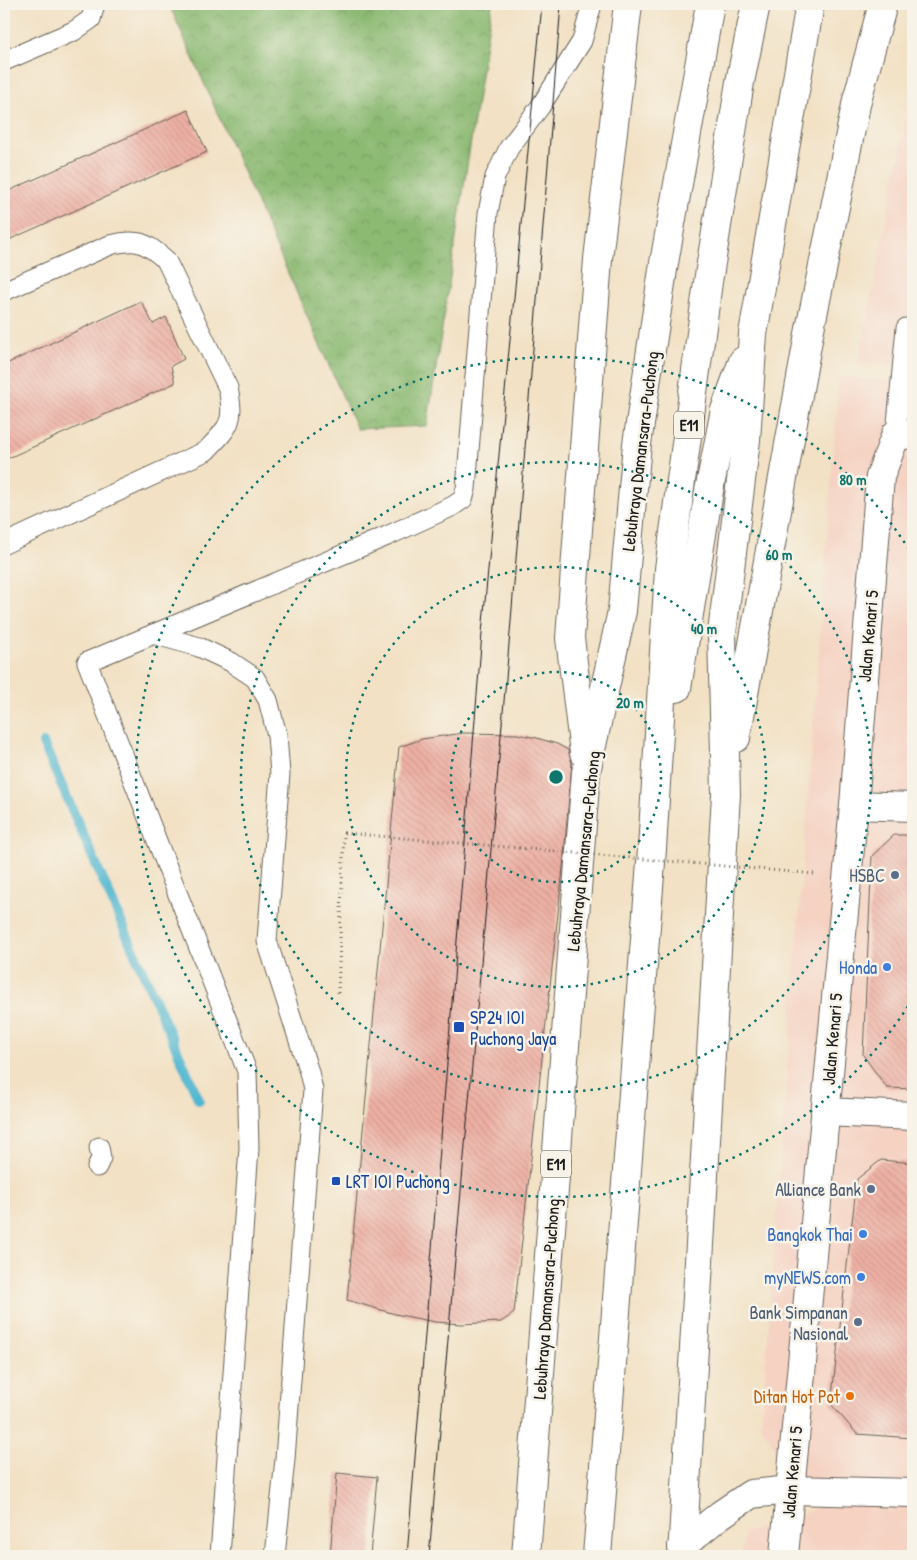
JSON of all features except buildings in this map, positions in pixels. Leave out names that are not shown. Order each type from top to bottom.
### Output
[{"type":"main road","points":[[586,772],[570,638],[598,259],[628,4]]},
{"type":"main road","name":"Lebuhraya Damansara–Puchong","points":[[526,1556],[586,772],[622,611],[637,444],[664,264],[710,4]]},
{"type":"main road","name":"E11","points":[[597,1556],[652,849],[669,569],[708,282],[740,82],[756,4]]},
{"type":"main road","points":[[682,1551],[726,794],[722,634],[746,440],[753,334],[810,4]]},
{"type":"main road","points":[[726,794],[809,334],[857,100],[883,4]]},
{"type":"main road","points":[[652,849],[707,500],[724,410],[753,334]]},
{"type":"main road","name":"Jalan Kenari 5","points":[[784,1556],[854,805],[880,476],[905,435]]},
{"type":"main road","points":[[854,805],[913,807]]},
{"type":"main road","points":[[825,1112],[913,1116]]},
{"type":"main road","points":[[682,1551],[720,1515],[751,1494],[790,1490],[913,1493]]},
{"type":"lane","points":[[4,61],[74,31],[91,19],[95,4]]},
{"type":"lane","points":[[220,1556],[249,1148],[247,1071],[87,662],[387,536],[453,506],[463,498],[466,489],[488,214],[495,177],[509,148],[540,107],[582,41],[592,4]]},
{"type":"lane","points":[[4,291],[110,245],[127,241],[149,245],[166,260],[228,388],[232,410],[226,431],[206,451],[4,544]]},
{"type":"lane","points":[[905,435],[906,328],[913,328]]},
{"type":"lane","points":[[153,634],[199,647],[231,662],[255,678],[268,700],[277,735],[280,774],[267,941],[313,1090],[286,1459],[275,1556]]},
{"type":"lane","points":[[98,1167],[101,1158],[99,1147]]},
{"type":"path","points":[[338,993],[344,833],[815,874]]},
{"type":"shaded area","points":[[913,83],[913,365],[859,362]]},
{"type":"shaded area","points":[[839,377],[913,382],[913,1556],[742,1556],[744,1533],[817,1508],[761,1427]]},
{"type":"green space","points":[[169,4],[492,4],[427,426],[357,429]]},
{"type":"waterway","points":[[43,743],[199,1100]]},
{"type":"tram line","points":[[407,1556],[482,633],[542,4]]},
{"type":"tram line","points":[[429,1556],[510,633],[561,4]]},
{"type":"place","name":"HSBC","points":[[895,875]]},
{"type":"place","name":"Honda","points":[[887,967]]},
{"type":"place","name":"SP24 IOI Puchong Jaya","points":[[459,1027]]},
{"type":"place","name":"LRT IOI Puchong","points":[[336,1181]]},
{"type":"place","name":"Alliance Bank","points":[[871,1189]]},
{"type":"place","name":"Bangkok Thai","points":[[863,1234]]},
{"type":"place","name":"myNEWS.com","points":[[861,1277]]},
{"type":"place","name":"Bank Simpanan Nasional","points":[[858,1322]]},
{"type":"place","name":"Ditan Hot Pot","points":[[850,1396]]}]
